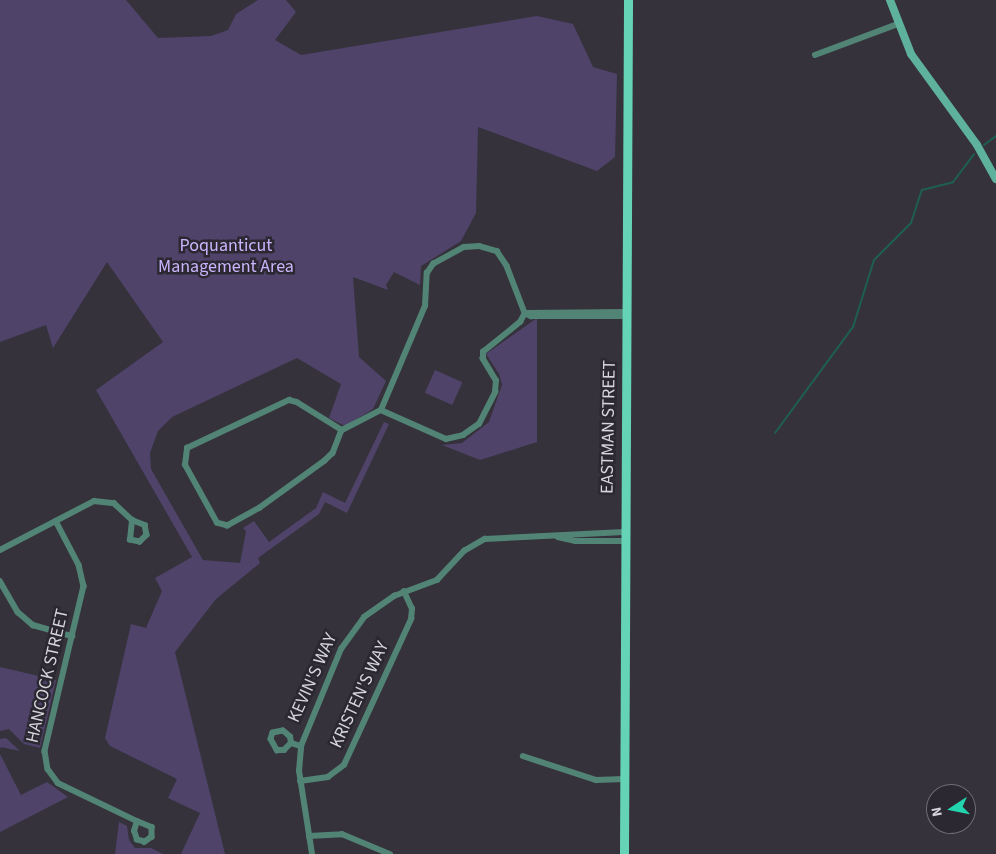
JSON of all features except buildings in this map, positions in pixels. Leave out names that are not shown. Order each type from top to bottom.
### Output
[{"type":"main road","name":"EASTMAN STREET","points":[[624,854],[628,0]]},
{"type":"street","points":[[890,0],[911,54],[977,145],[996,179]]},
{"type":"street","points":[[815,55],[898,24]]},
{"type":"street","points":[[342,430],[297,402],[289,400],[187,448],[184,464],[217,523],[228,526],[260,508],[325,461],[333,453],[342,430],[380,410],[425,306],[427,273],[433,264],[464,247],[479,246],[497,251],[507,266],[525,313],[531,316],[627,314]]},
{"type":"street","points":[[380,410],[446,439],[463,435],[479,424],[495,392],[496,381],[483,359],[483,352],[520,322],[525,313]]},
{"type":"street","points":[[0,550],[94,501],[114,503],[132,520]]},
{"type":"street","name":"HANCOCK STREET","points":[[56,521],[79,565],[84,586],[45,751],[48,769],[58,783],[137,820]]},
{"type":"street","name":"KEVIN'S WAY","points":[[312,854],[300,781],[301,746],[346,640],[373,610],[404,592],[437,580],[464,551],[479,541],[500,537],[556,536],[574,532],[624,537]]},
{"type":"street","name":"KEVIN'S WAY","points":[[556,536],[574,541],[624,537]]},
{"type":"street","points":[[0,581],[18,612],[33,625],[72,636]]},
{"type":"street","name":"KRISTEN'S WAY","points":[[300,781],[328,777],[344,765],[411,619],[412,609],[404,592]]},
{"type":"street","points":[[290,743],[301,746]]},
{"type":"street","points":[[523,756],[596,780],[624,779]]},
{"type":"street","points":[[309,836],[342,834],[390,854]]},
{"type":"green space","name":"Poquanticut Management Area","points":[[0,0],[126,0],[158,38],[211,36],[228,30],[236,14],[258,0],[286,0],[296,12],[275,40],[301,55],[537,16],[573,24],[593,67],[617,74],[615,157],[597,171],[478,127],[476,213],[461,241],[421,266],[420,285],[394,272],[386,285],[388,290],[353,277],[359,357],[386,381],[373,409],[345,426],[329,418],[341,384],[297,358],[172,417],[158,431],[150,453],[151,469],[203,560],[240,563],[246,531],[243,528],[254,521],[269,542],[316,508],[323,492],[345,503],[384,422],[389,424],[347,513],[325,502],[319,514],[258,558],[260,563],[216,599],[175,652],[225,854],[181,854],[200,813],[168,798],[177,779],[110,746],[105,738],[131,624],[146,628],[162,591],[155,578],[192,557],[96,390],[163,342],[107,262],[53,348],[46,325],[0,342]]},
{"type":"green space","points":[[537,318],[537,442],[480,460],[442,445],[462,443],[489,422],[502,385],[499,374],[486,354]]},
{"type":"green space","points":[[435,370],[462,382],[452,405],[425,393]]},
{"type":"green space","points":[[0,667],[56,680],[40,748],[24,744],[9,729],[0,731]]},
{"type":"green space","points":[[6,738],[20,751],[1,747],[0,749],[0,739]]},
{"type":"green space","points":[[0,754],[21,795],[47,782],[68,797],[0,832]]},
{"type":"green space","points":[[119,822],[127,826],[129,840],[135,848],[151,848],[163,854],[115,854]]},
{"type":"waterway","points":[[984,145],[996,136]]},
{"type":"waterway","points":[[775,433],[853,327],[874,260],[911,223],[922,190],[953,182],[974,154]]}]
